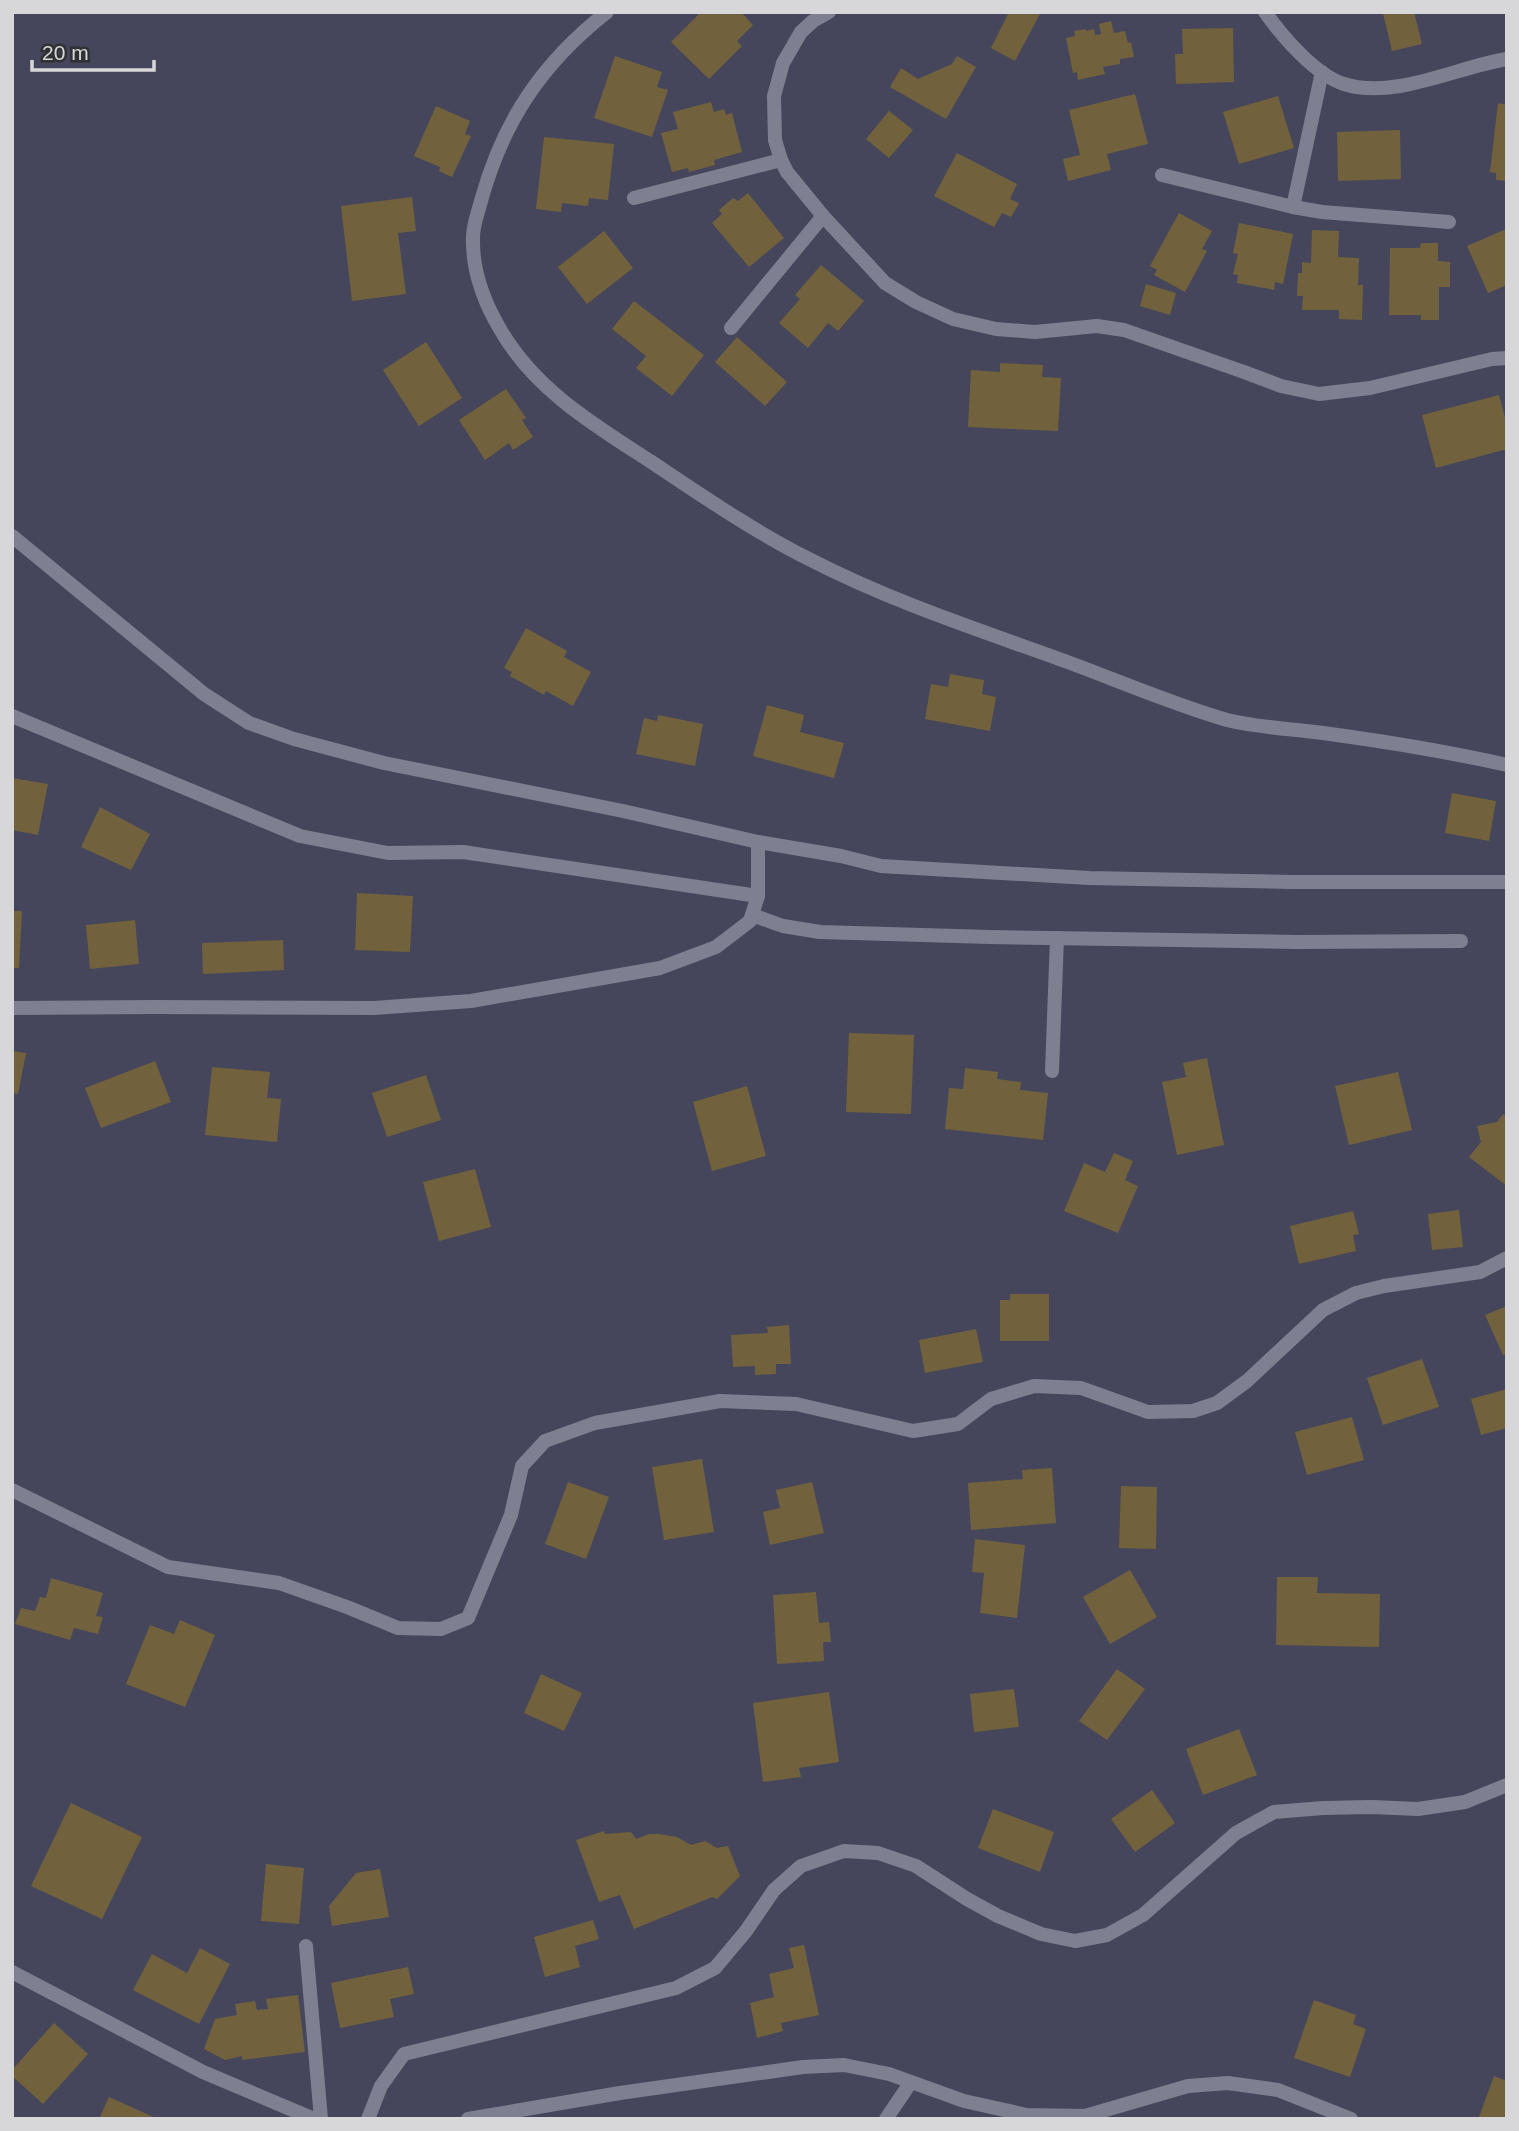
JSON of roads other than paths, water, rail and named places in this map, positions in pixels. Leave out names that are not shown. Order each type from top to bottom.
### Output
[{"type":"street","points":[[607,12],[552,63],[534,85],[502,142],[485,188],[473,233],[479,283],[499,328],[519,359],[547,388],[586,419],[736,517],[807,559],[872,588],[1160,698],[1230,721],[1443,751],[1507,765]]},
{"type":"street","points":[[829,12],[813,20],[802,32],[783,63],[774,96],[775,140],[780,160],[823,216],[885,283],[916,302],[953,319],[996,329],[1035,332],[1097,326],[1124,330],[1281,386],[1319,394],[1370,388],[1492,359],[1507,358]]},
{"type":"street","points":[[1265,12],[1282,36],[1322,72],[1345,84],[1375,88],[1507,60]]},
{"type":"street","points":[[1293,207],[1322,72]]},
{"type":"street","points":[[634,198],[780,160]]},
{"type":"street","points":[[1161,175],[1322,212],[1449,222]]},
{"type":"street","points":[[731,328],[823,216]]},
{"type":"street","points":[[12,536],[204,694],[248,723],[384,764],[881,866],[1075,877],[1292,882],[1507,882]]},
{"type":"street","points":[[12,716],[300,836],[388,853],[463,852],[758,896]]},
{"type":"street","points":[[12,1009],[374,1008],[471,1001],[660,968],[716,947],[750,921],[758,896],[758,842]]},
{"type":"street","points":[[752,915],[783,926],[820,932],[1057,938],[1461,942]]},
{"type":"street","points":[[1052,1071],[1057,938]]},
{"type":"street","points":[[12,1490],[168,1567],[279,1583],[398,1628],[441,1629],[468,1618],[511,1515],[522,1466],[545,1441],[595,1423],[720,1401],[796,1404],[913,1432],[958,1424],[991,1399],[1034,1386],[1081,1388],[1148,1412],[1193,1411],[1217,1403],[1247,1381],[1323,1310],[1356,1293],[1384,1286],[1480,1272],[1507,1258]]},
{"type":"street","points":[[368,2119],[381,2086],[404,2054],[676,1988],[715,1968],[746,1931],[774,1890],[801,1866],[844,1851],[878,1853],[916,1866],[998,1916],[1041,1934],[1075,1941],[1107,1935],[1143,1915],[1236,1833],[1274,1812],[1323,1808],[1419,1809],[1465,1802],[1507,1785]]},
{"type":"street","points":[[306,1946],[321,2119]]},
{"type":"street","points":[[12,1972],[203,2072],[314,2119]]},
{"type":"street","points":[[468,2119],[620,2093],[803,2067],[844,2065],[889,2074],[964,2101],[1027,2115],[1085,2116],[1188,2086],[1228,2083],[1278,2090],[1351,2119]]},
{"type":"street","points":[[886,2119],[911,2082]]}]
